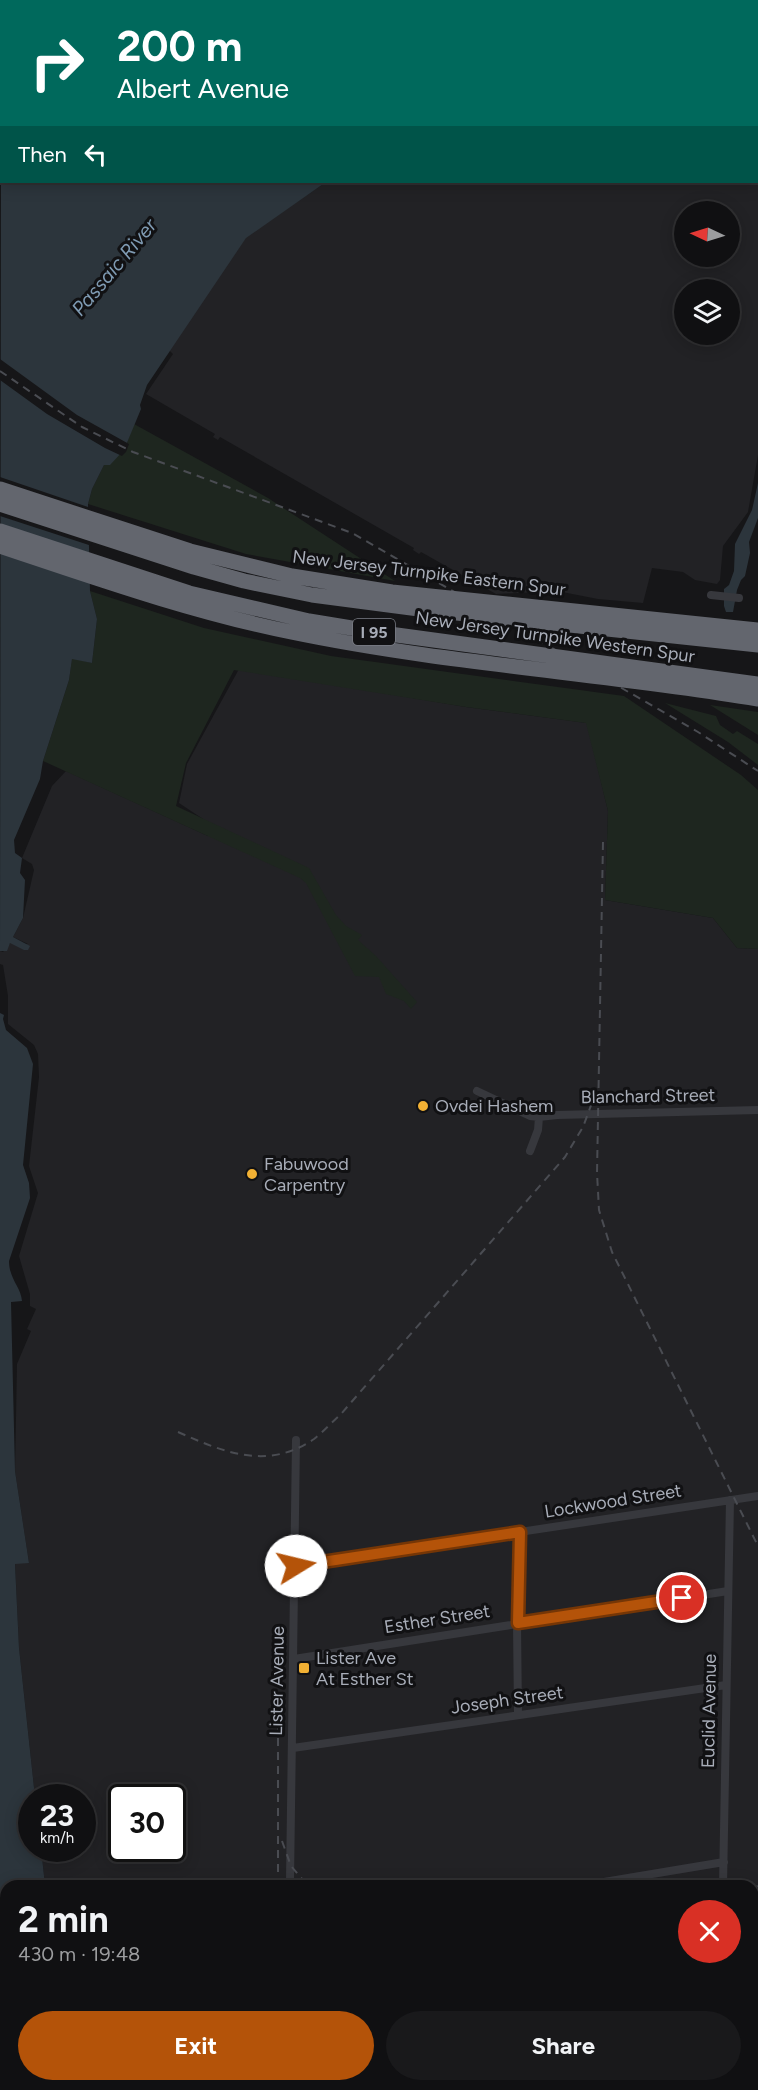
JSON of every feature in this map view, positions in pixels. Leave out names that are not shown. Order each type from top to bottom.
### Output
[{"type":"highway","name":"New Jersey Turnpike Eastern Spur","points":[[0,489],[212,557],[303,579],[403,593],[758,630]]},
{"type":"highway","name":"New Jersey Turnpike Eastern Spur","points":[[0,504],[202,570],[312,595],[409,608],[758,645]]},
{"type":"highway","name":"New Jersey Turnpike Western Spur","points":[[0,531],[173,588],[291,618],[363,630],[758,684]]},
{"type":"highway","name":"New Jersey Turnpike Western Spur","points":[[0,546],[160,599],[283,631],[364,645],[758,699]]},
{"type":"street","points":[[711,596],[739,598]]},
{"type":"street","name":"Blanchard Street","points":[[477,1091],[523,1113],[539,1117],[758,1110]]},
{"type":"street","points":[[530,1151],[538,1130],[539,1117]]},
{"type":"street","name":"Lister Avenue","points":[[290,1880],[296,1440]]},
{"type":"street","name":"Lockwood Street","points":[[296,1566],[758,1496]]},
{"type":"street","name":"Euclid Avenue","points":[[723,1880],[730,1500]]},
{"type":"street","points":[[518,1715],[520,1532]]},
{"type":"street","name":"Esther Street","points":[[294,1659],[728,1591]]},
{"type":"street","name":"Joseph Street","points":[[293,1749],[726,1685]]},
{"type":"street","points":[[616,1880],[724,1862]]},
{"type":"shaded area","points":[[325,183],[758,183],[758,455],[748,512],[723,546],[720,580],[717,584],[695,580],[683,572],[652,568],[643,603],[598,599],[557,591],[496,594],[421,552],[419,554],[413,550],[414,548],[220,437],[218,440],[213,437],[215,434],[146,394],[173,354],[169,350],[246,237]]},
{"type":"shaded area","points":[[134,424],[268,498],[395,581],[246,554],[88,504],[92,489],[104,465],[124,450]]},
{"type":"shaded area","points":[[90,591],[204,628],[331,656],[624,696],[741,775],[758,790],[758,949],[737,948],[713,918],[605,900],[608,811],[586,723],[466,707],[234,670],[186,763],[176,806],[309,868],[336,915],[346,926],[362,935],[358,940],[376,956],[417,1002],[411,1009],[404,1001],[386,994],[379,977],[355,976],[306,883],[300,878],[43,761],[69,680],[72,658],[92,663],[97,619]]},
{"type":"shaded area","points":[[239,669],[466,707],[587,723],[608,811],[605,900],[713,918],[737,948],[758,949],[758,1880],[44,1880],[43,1862],[96,1862],[96,1784],[34,1784],[19,1648],[15,1563],[29,1563],[15,1471],[17,1364],[31,1331],[27,1329],[36,1309],[30,1306],[30,1294],[19,1256],[38,1193],[29,1166],[39,1077],[38,1054],[34,1045],[8,1024],[8,996],[3,965],[0,964],[0,951],[3,952],[10,943],[28,944],[13,937],[23,918],[34,870],[32,864],[22,858],[52,786],[66,771],[208,836],[203,819],[179,803],[187,764]]},
{"type":"shaded area","points":[[665,703],[716,716],[720,725],[733,734],[737,731],[758,744],[758,765],[728,742]]},
{"type":"shaded area","points":[[710,705],[758,712],[758,735]]},
{"type":"water","name":"Passaic River","points":[[1,183],[325,183],[246,238],[147,385],[140,405],[141,409],[124,450],[110,465],[104,465],[92,489],[88,504],[90,591],[97,619],[92,663],[72,659],[69,680],[43,761],[40,779],[14,840],[15,853],[22,858],[20,873],[25,880],[23,918],[13,937],[30,946],[28,950],[24,950],[10,943],[7,951],[0,951]]},
{"type":"water","points":[[758,483],[758,518],[749,542],[750,553],[745,576],[737,590],[733,612],[726,612],[724,589],[729,585],[734,571],[735,544],[752,510]]},
{"type":"water","points":[[0,1013],[4,1015],[6,1030],[27,1048],[33,1064],[23,1165],[29,1183],[30,1198],[9,1261],[11,1273],[22,1301],[11,1302],[15,1471],[29,1563],[15,1564],[19,1648],[34,1784],[18,1784],[18,1862],[43,1862],[44,1880],[0,1880]]},
{"type":"pier","points":[[0,359],[77,415],[129,444],[126,452],[122,456],[105,448],[47,414],[0,380]]},
{"type":"pier","points":[[0,477],[91,508],[92,546],[0,516]]},
{"type":"railway","points":[[0,371],[82,427],[133,452],[352,533],[698,732],[758,771]]},
{"type":"railway","points":[[603,842],[597,1173],[599,1210],[612,1252],[758,1546]]},
{"type":"railway","points":[[178,1432],[228,1451],[262,1456],[297,1449],[314,1439],[341,1414],[565,1157],[583,1127],[593,1100]]},
{"type":"railway","points":[[278,1717],[278,1880]]},
{"type":"railway","points":[[282,1841],[291,1866],[303,1880]]},
{"type":"place","name":"Ovdei Hashem","points":[[423,1106]]},
{"type":"place","name":"Fabuwood Carpentry","points":[[252,1174]]},
{"type":"place","name":"Lister Ave At Esther St","points":[[304,1668]]},
{"type":"route","points":[[296,1566],[520,1532],[518,1623],[682,1598]]}]
